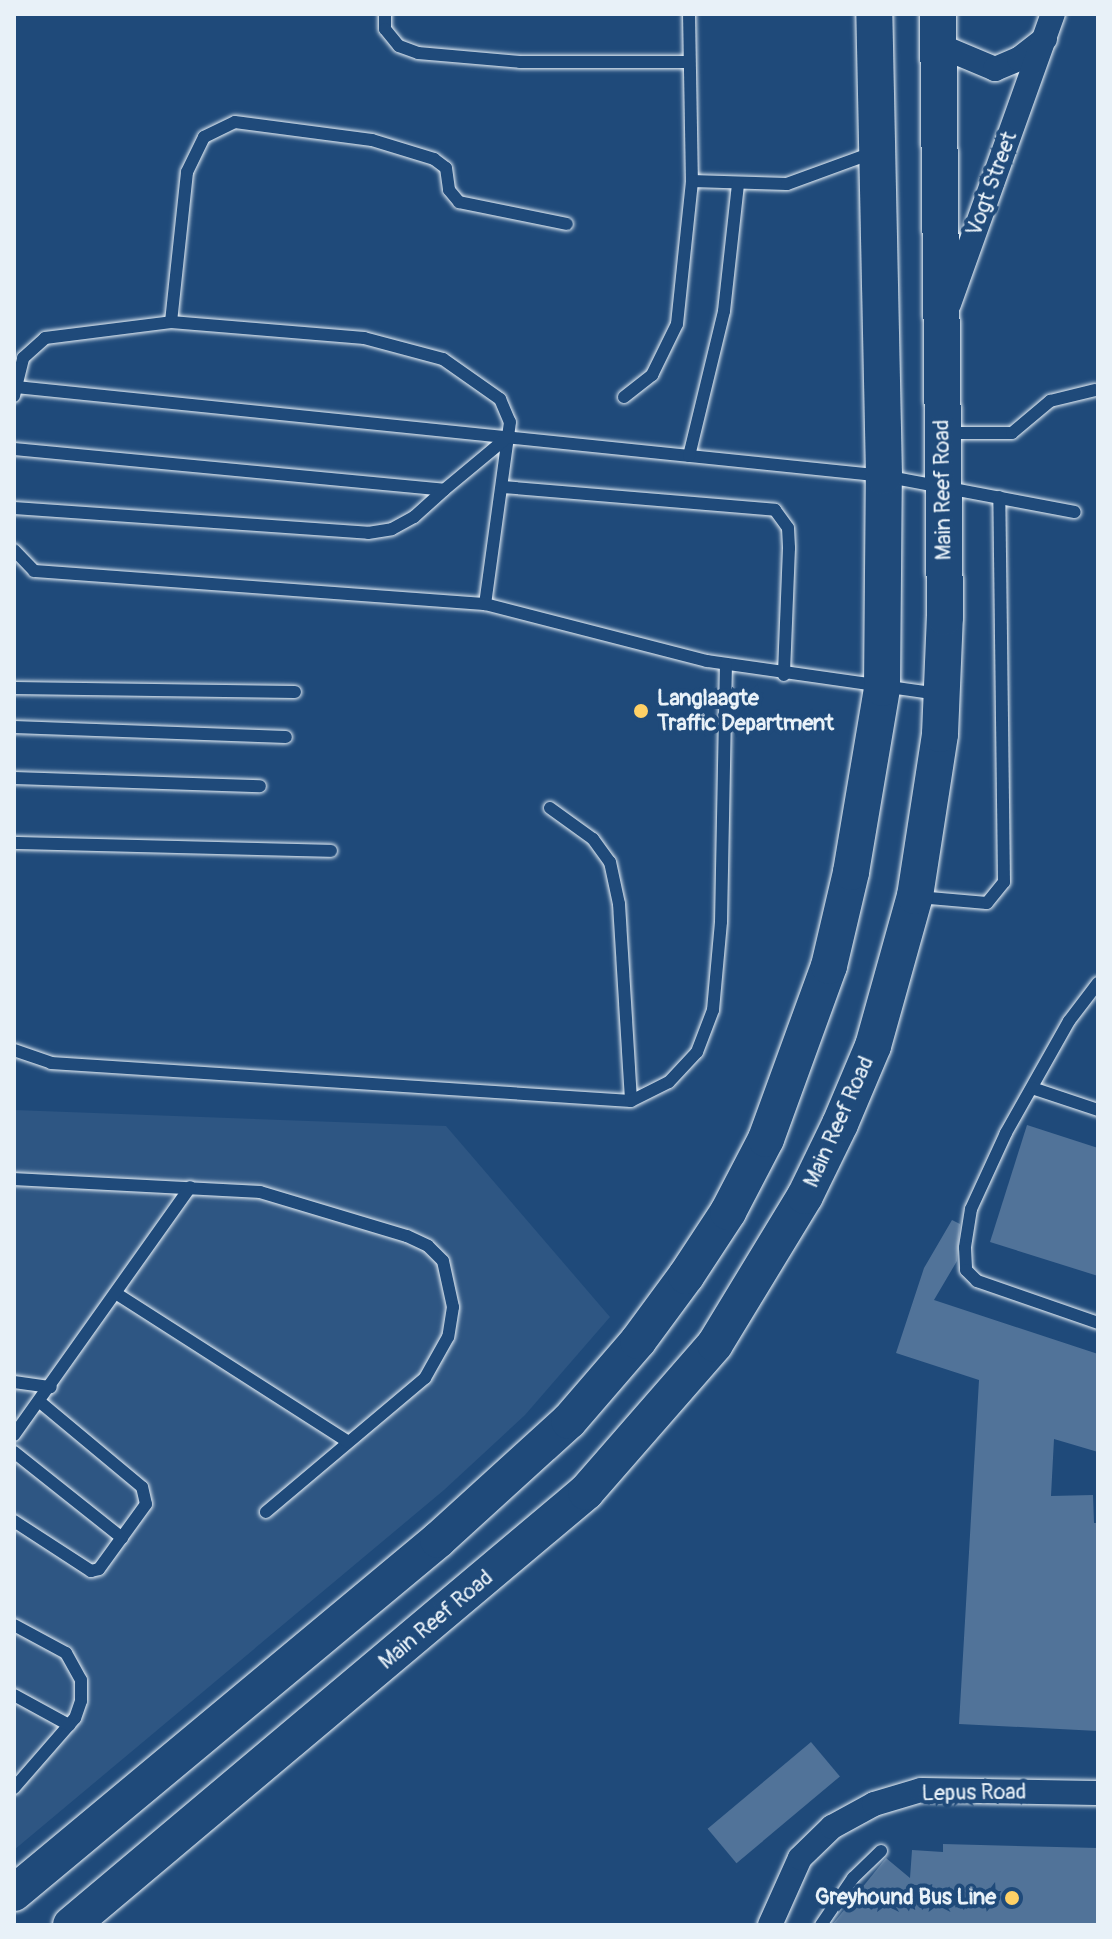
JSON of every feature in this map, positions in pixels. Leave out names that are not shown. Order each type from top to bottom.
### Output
[{"type":"main road","points":[[14,1893],[501,1484],[584,1404],[686,1276],[728,1212],[766,1139],[829,966],[882,688],[884,476],[874,14]]},
{"type":"main road","name":"Main Reef Road","points":[[71,1925],[553,1522],[684,1383],[755,1283],[840,1124],[873,1046],[915,896],[943,694],[943,486],[936,148],[938,29]]},
{"type":"main road","points":[[879,151],[936,148]]},
{"type":"street","name":"Vogt Street","points":[[940,329],[1053,14]]},
{"type":"street","points":[[938,29],[995,69],[1019,59],[1045,39]]},
{"type":"street","name":"Lepus Road","points":[[770,1925],[777,1899],[800,1858],[832,1827],[874,1804],[921,1790],[1098,1793]]},
{"type":"lane","points":[[385,14],[385,29],[399,46],[418,53],[520,62],[686,62]]},
{"type":"lane","points":[[624,397],[652,375],[677,324],[692,181],[686,62],[689,14]]},
{"type":"lane","points":[[171,322],[187,172],[204,137],[235,122],[372,140],[434,159],[446,168],[449,190],[459,202],[567,224]]},
{"type":"lane","points":[[692,181],[787,184],[879,151]]},
{"type":"lane","points":[[689,456],[724,311],[738,184]]},
{"type":"lane","points":[[485,604],[503,487],[509,436],[508,412],[500,399],[443,359],[408,347],[171,322],[45,338],[23,358],[15,392],[509,436],[884,476],[1075,512]]},
{"type":"lane","points":[[942,433],[1012,433],[1050,401],[1095,390]]},
{"type":"lane","points":[[14,508],[368,533],[403,523],[509,436]]},
{"type":"lane","points":[[14,449],[444,490]]},
{"type":"lane","points":[[503,487],[775,510],[788,528],[784,675]]},
{"type":"lane","points":[[915,896],[987,903],[1004,882],[999,497]]},
{"type":"lane","points":[[14,550],[34,571],[485,604],[624,643],[726,664],[784,675],[943,694]]},
{"type":"lane","points":[[14,1050],[51,1063],[631,1101],[669,1082],[697,1052],[713,1010],[721,922],[726,664]]},
{"type":"lane","points":[[14,688],[295,692]]},
{"type":"lane","points":[[14,727],[286,737]]},
{"type":"lane","points":[[14,778],[260,786]]},
{"type":"lane","points":[[550,808],[593,839],[610,862],[619,904],[631,1101]]},
{"type":"lane","points":[[14,843],[331,851]]},
{"type":"lane","points":[[1098,983],[1069,1021],[971,1209],[966,1270],[977,1281],[1004,1292],[1098,1323]]},
{"type":"lane","points":[[1032,1088],[1098,1110]]},
{"type":"lane","points":[[14,1179],[260,1192],[407,1236],[428,1246],[443,1261],[453,1307],[448,1337],[425,1378],[266,1512]]},
{"type":"lane","points":[[14,1435],[190,1187]]},
{"type":"lane","points":[[117,1294],[348,1442]]},
{"type":"lane","points":[[14,1382],[51,1387]]},
{"type":"lane","points":[[14,1521],[91,1571],[99,1569],[146,1504],[142,1487],[40,1402]]},
{"type":"lane","points":[[14,1452],[122,1538]]},
{"type":"lane","points":[[14,1625],[66,1653],[81,1680],[81,1701],[69,1725],[14,1788]]},
{"type":"lane","points":[[14,1695],[69,1725]]},
{"type":"lane","points":[[821,1925],[853,1878],[881,1851]]},
{"type":"shaded area","points":[[14,1110],[446,1126],[610,1317],[525,1415],[444,1490],[14,1850]]},
{"type":"building","points":[[1027,1125],[1098,1148],[1098,1276],[990,1242]]},
{"type":"building","points":[[952,1220],[960,1224],[957,1261],[934,1300],[1098,1354],[1098,1452],[1054,1439],[1051,1496],[1093,1495],[1094,1523],[1098,1523],[1098,1731],[959,1724],[979,1380],[896,1353],[924,1268]]},
{"type":"building","points":[[811,1742],[840,1776],[737,1863],[708,1829]]},
{"type":"building","points":[[943,1844],[1098,1848],[1098,1925],[832,1925],[886,1858],[910,1878],[912,1850],[943,1852]]},
{"type":"place","name":"Langlaagte Traffic Department","points":[[641,711]]},
{"type":"place","name":"Greyhound Bus Line","points":[[1012,1898]]}]
